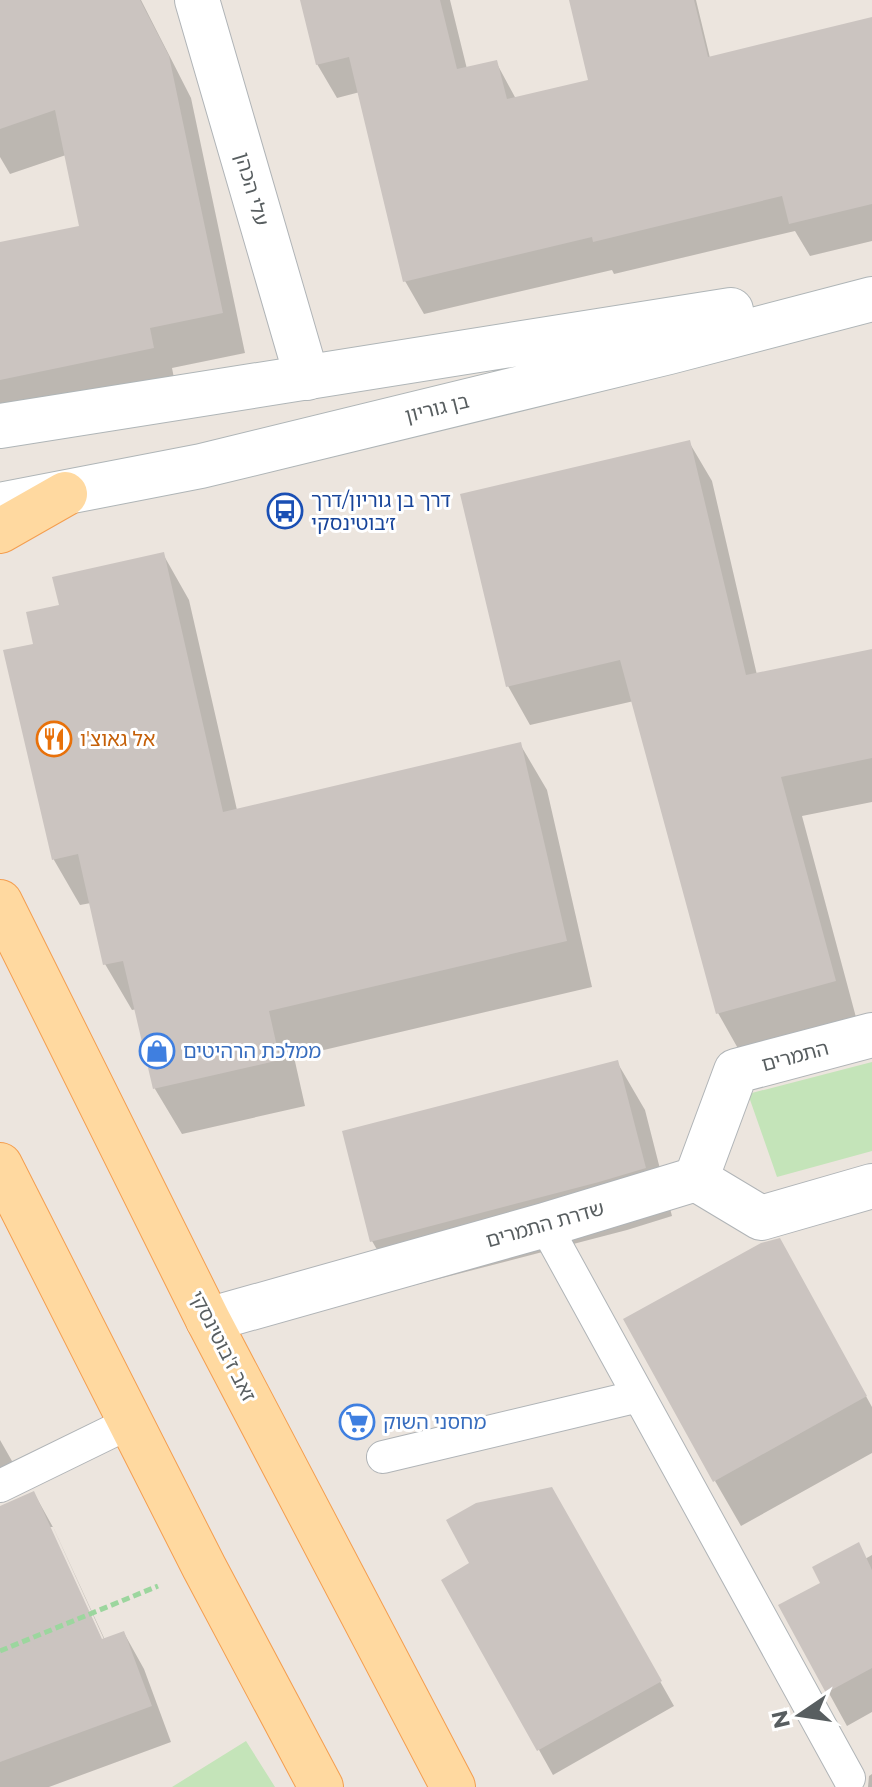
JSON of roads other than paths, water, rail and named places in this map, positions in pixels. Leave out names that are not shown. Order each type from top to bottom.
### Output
[{"type":"main road","name":"עלי הכהן","points":[[197,0],[307,378]]},
{"type":"main road","points":[[0,426],[872,288]]},
{"type":"main road","name":"בן גוריון","points":[[0,505],[201,466],[669,352],[872,299]]},
{"type":"main road","points":[[0,531],[65,494]]},
{"type":"main road","name":"זאב ז'בוטינסקי","points":[[0,902],[208,1320],[453,1787]]},
{"type":"main road","name":"התמרים","points":[[696,1179],[736,1071],[872,1035]]},
{"type":"main road","points":[[696,1179],[761,1218],[872,1186]]},
{"type":"main road","name":"שדרת התמרים","points":[[208,1320],[696,1179]]},
{"type":"main road","points":[[4,1184],[321,1787]]},
{"type":"lane","points":[[545,1225],[849,1778]]},
{"type":"lane","points":[[383,1457],[639,1396]]},
{"type":"lane","points":[[0,1462],[126,1413]]},
{"type":"lane","points":[[0,1486],[126,1413]]},
{"type":"place","name":"דרך בן גוריון/דרך ז׳בוטינסקי","points":[[285,511]]},
{"type":"place","name":"אל גאוצ'ו","points":[[54,739]]},
{"type":"place","name":"ממלכת הרהיטים","points":[[157,1051]]},
{"type":"place","name":"מחסני השוק","points":[[357,1422]]}]
